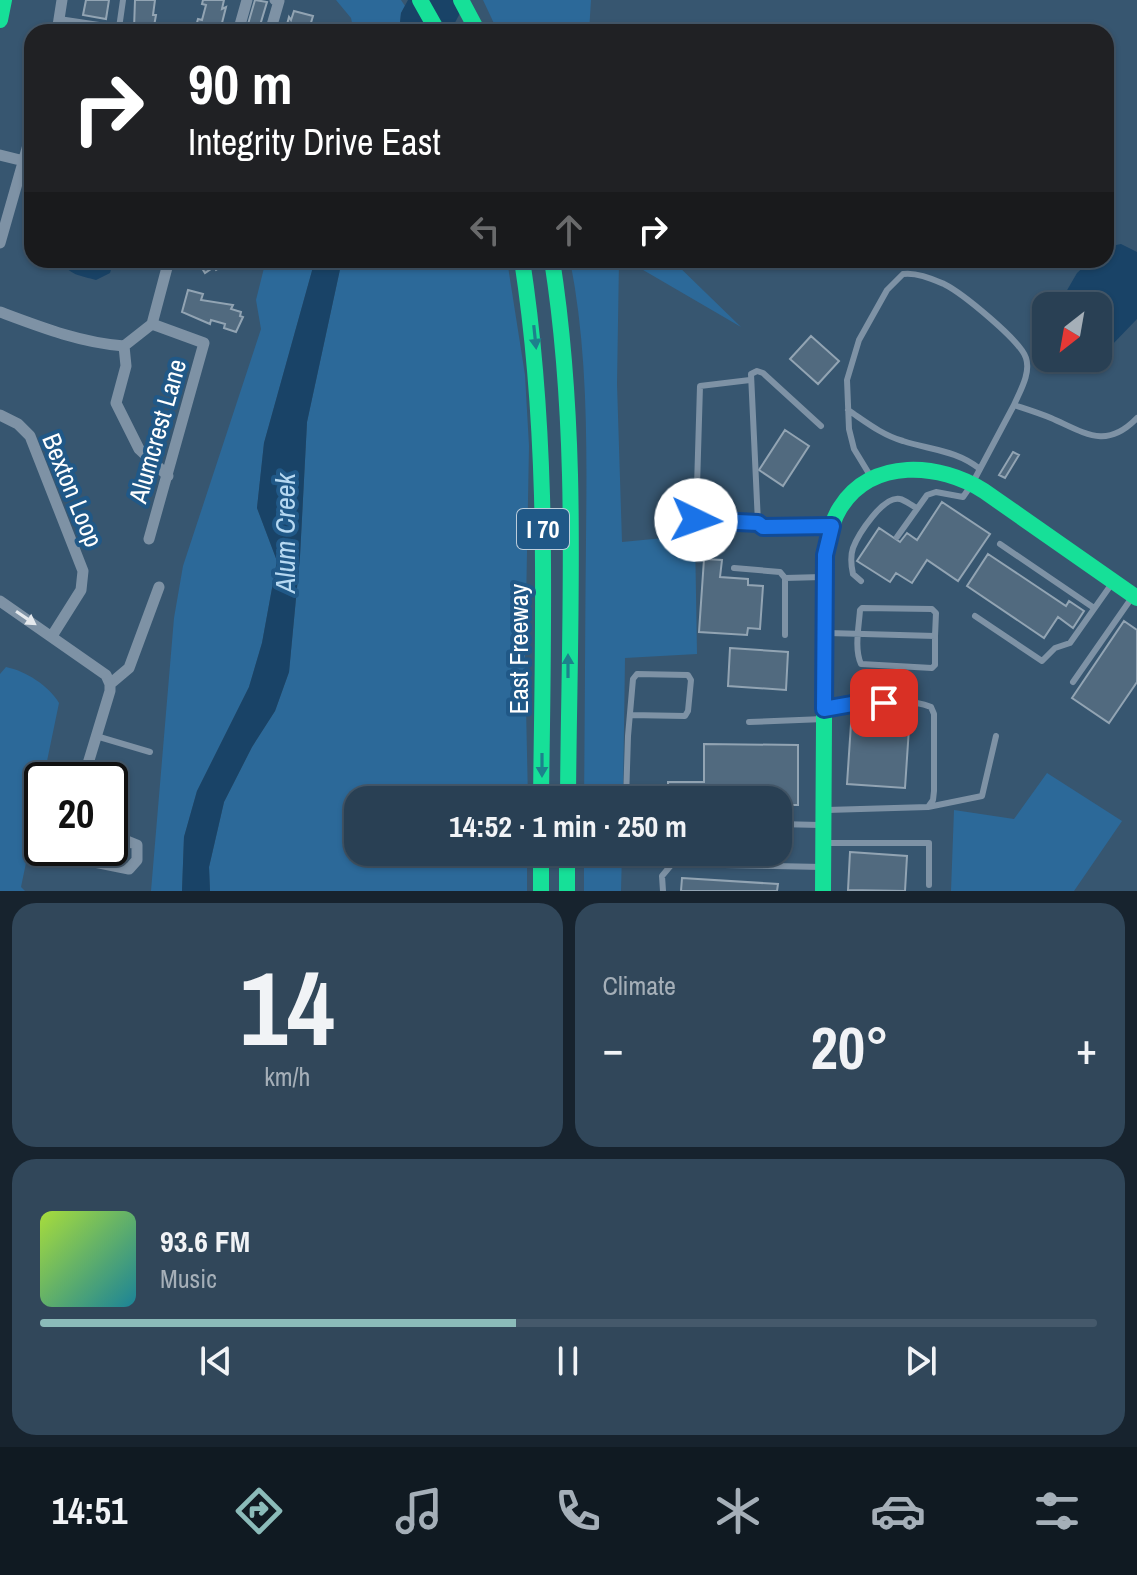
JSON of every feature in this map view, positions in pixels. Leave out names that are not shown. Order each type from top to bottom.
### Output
[{"type":"main road","points":[[0,20],[4,0]]},
{"type":"main road","points":[[420,0],[434,24]]},
{"type":"main road","points":[[461,0],[474,24]]},
{"type":"main road","name":"East Freeway","points":[[523,268],[534,331],[542,422],[541,786]]},
{"type":"main road","name":"East Freeway","points":[[553,268],[563,331],[569,459],[568,786]]},
{"type":"main road","points":[[823,891],[825,555],[832,526],[848,499],[871,480],[901,470],[925,468],[976,477],[1135,597]]},
{"type":"main road","points":[[541,866],[541,891]]},
{"type":"main road","points":[[567,866],[567,891]]},
{"type":"street","points":[[58,24],[62,0]]},
{"type":"street","points":[[240,24],[247,0]]},
{"type":"street","points":[[272,24],[279,1],[275,0]]},
{"type":"street","points":[[0,155],[24,161]]},
{"type":"street","points":[[0,243],[24,183]]},
{"type":"street","points":[[0,312],[59,333],[106,345],[124,346],[152,324],[167,268]]},
{"type":"street","name":"Alumcrest Lane","points":[[149,539],[204,343],[152,324]]},
{"type":"street","points":[[124,346],[126,366],[116,403],[139,449],[168,476]]},
{"type":"street","name":"Bexton Loop","points":[[0,415],[18,424],[30,436],[83,571],[81,590],[52,636]]},
{"type":"street","points":[[88,762],[110,684],[129,668],[159,587]]},
{"type":"street","points":[[0,601],[106,675],[110,684]]},
{"type":"street","points":[[117,866],[129,869],[137,860],[137,845],[128,841]]},
{"type":"lane","points":[[120,24],[123,0]]},
{"type":"lane","points":[[59,19],[92,24]]},
{"type":"lane","points":[[871,480],[854,449],[849,429],[847,380],[859,340],[895,279],[912,273],[944,285],[965,298],[1019,344],[1028,369],[1014,405],[963,497],[936,492],[927,495],[897,537]]},
{"type":"lane","points":[[758,523],[751,374],[757,371],[763,373],[821,426]]},
{"type":"lane","points":[[750,380],[700,386],[696,520],[758,523],[763,527],[832,526]]},
{"type":"lane","points":[[1014,405],[1083,434],[1105,437],[1119,433],[1137,418]]},
{"type":"lane","points":[[848,410],[881,433],[967,459],[976,477]]},
{"type":"lane","points":[[861,581],[853,574],[851,560],[853,546],[869,522],[883,504],[891,500],[900,499],[917,508]]},
{"type":"lane","points":[[1000,544],[1094,608]]},
{"type":"lane","points":[[734,568],[780,572],[785,578],[785,635]]},
{"type":"lane","points":[[785,578],[825,577]]},
{"type":"lane","points":[[975,616],[1042,661],[1055,648],[1070,643],[1113,582]]},
{"type":"lane","points":[[1073,682],[1135,597]]},
{"type":"lane","points":[[862,608],[932,609],[936,613],[935,636],[935,665],[932,668],[861,664],[858,659],[862,608]]},
{"type":"lane","points":[[825,633],[935,636]]},
{"type":"lane","points":[[627,786],[630,715],[633,679],[637,674],[688,675],[691,680],[685,716],[630,715]]},
{"type":"lane","points":[[749,722],[824,714],[852,704],[915,702],[931,707],[934,714],[934,791],[928,807]]},
{"type":"lane","points":[[95,736],[150,752]]},
{"type":"lane","points":[[792,822],[928,807],[982,796],[996,736]]},
{"type":"lane","points":[[823,843],[929,843],[929,885]]},
{"type":"lane","points":[[663,891],[662,876],[672,864],[823,867]]},
{"type":"shaded area","points":[[336,0],[401,0],[405,6],[400,24],[352,24]]},
{"type":"shaded area","points":[[483,0],[591,0],[590,24],[494,24]]},
{"type":"shaded area","points":[[264,268],[313,268],[264,443],[257,508],[277,561],[262,643],[249,687],[197,791],[184,837],[182,891],[151,891],[174,618],[183,566],[261,329],[256,300]]},
{"type":"shaded area","points":[[340,268],[508,268],[525,375],[529,446],[525,659],[528,786],[344,786],[344,866],[527,866],[527,891],[210,891],[209,867],[224,802],[252,747],[275,711],[289,672],[300,556],[307,422]]},
{"type":"shaded area","points":[[571,268],[619,268],[617,384],[622,542],[695,535],[697,654],[625,658],[623,786],[584,786],[586,434],[580,329]]},
{"type":"shaded area","points":[[640,268],[680,268],[741,327]]},
{"type":"shaded area","points":[[6,667],[21,672],[36,680],[59,703],[47,762],[24,762],[25,866],[21,887],[25,891],[0,891],[0,674]]},
{"type":"shaded area","points":[[1047,773],[1122,821],[1074,891],[951,891],[954,810],[1014,819]]},
{"type":"shaded area","points":[[584,866],[622,866],[621,891],[584,891]]},
{"type":"water","points":[[408,0],[467,0],[454,24],[400,24],[401,13]]},
{"type":"water","points":[[1121,244],[1137,252],[1137,319],[1112,345],[1112,292],[1066,292],[1082,268],[1114,268],[1114,245]]},
{"type":"water","points":[[67,268],[112,268],[110,273],[96,280]]},
{"type":"water","name":"Alum Creek","points":[[313,268],[340,268],[307,422],[300,556],[289,672],[275,711],[252,747],[224,802],[209,867],[210,891],[182,891],[184,837],[197,791],[249,687],[262,643],[277,561],[257,508],[264,443]]},
{"type":"building","points":[[86,0],[109,0],[106,19],[83,15]]},
{"type":"building","points":[[135,0],[155,0],[154,24],[134,24]]},
{"type":"building","points":[[203,0],[224,0],[222,9],[226,7],[222,24],[197,24],[198,19],[202,20],[206,5],[202,4]]},
{"type":"building","points":[[255,0],[267,2],[260,24],[248,24]]},
{"type":"building","points":[[294,11],[313,16],[311,24],[287,24],[289,17],[291,20]]},
{"type":"building","points":[[188,290],[203,294],[201,300],[233,305],[231,309],[241,312],[240,316],[243,317],[236,332],[224,328],[225,324],[211,320],[210,324],[182,312]]},
{"type":"building","points":[[811,336],[839,361],[818,384],[790,359]]},
{"type":"building","points":[[785,430],[809,446],[783,486],[759,470]]},
{"type":"building","points":[[1013,452],[1019,455],[1005,478],[999,475]]},
{"type":"building","points":[[942,502],[990,534],[958,581],[927,560],[912,583],[896,573],[890,582],[857,561],[879,528],[900,542],[907,533],[917,540]]},
{"type":"building","points":[[988,554],[1066,606],[1069,601],[1084,611],[1073,628],[1058,617],[1044,638],[967,586]]},
{"type":"building","points":[[704,559],[722,560],[720,577],[748,579],[748,585],[763,586],[760,629],[748,628],[747,635],[699,632]]},
{"type":"building","points":[[1124,621],[1137,630],[1137,682],[1109,723],[1072,698]]},
{"type":"building","points":[[730,648],[788,652],[786,690],[728,686]]},
{"type":"building","points":[[852,709],[910,713],[905,788],[847,784]]},
{"type":"building","points":[[704,744],[798,745],[798,805],[792,805],[792,786],[668,786],[668,782],[704,782]]},
{"type":"building","points":[[850,852],[907,856],[905,891],[848,890]]},
{"type":"building","points":[[682,878],[778,884],[777,891],[681,891]]},
{"type":"traffic: fast","points":[[0,20],[4,0]]},
{"type":"traffic: fast","points":[[420,0],[434,24]]},
{"type":"traffic: fast","points":[[461,0],[474,24]]},
{"type":"traffic: fast","points":[[523,268],[531,328],[541,463],[541,786]]},
{"type":"traffic: fast","points":[[553,268],[561,327],[570,462],[568,786]]},
{"type":"traffic: fast","points":[[823,891],[825,555],[837,513],[854,491],[870,480],[908,470],[928,471],[966,482],[984,491],[1137,598]]},
{"type":"traffic: fast","points":[[541,866],[541,891]]},
{"type":"traffic: fast","points":[[567,866],[567,891]]},
{"type":"route","points":[[696,520],[758,523],[763,527],[832,526],[825,555],[824,709],[884,703]]}]
